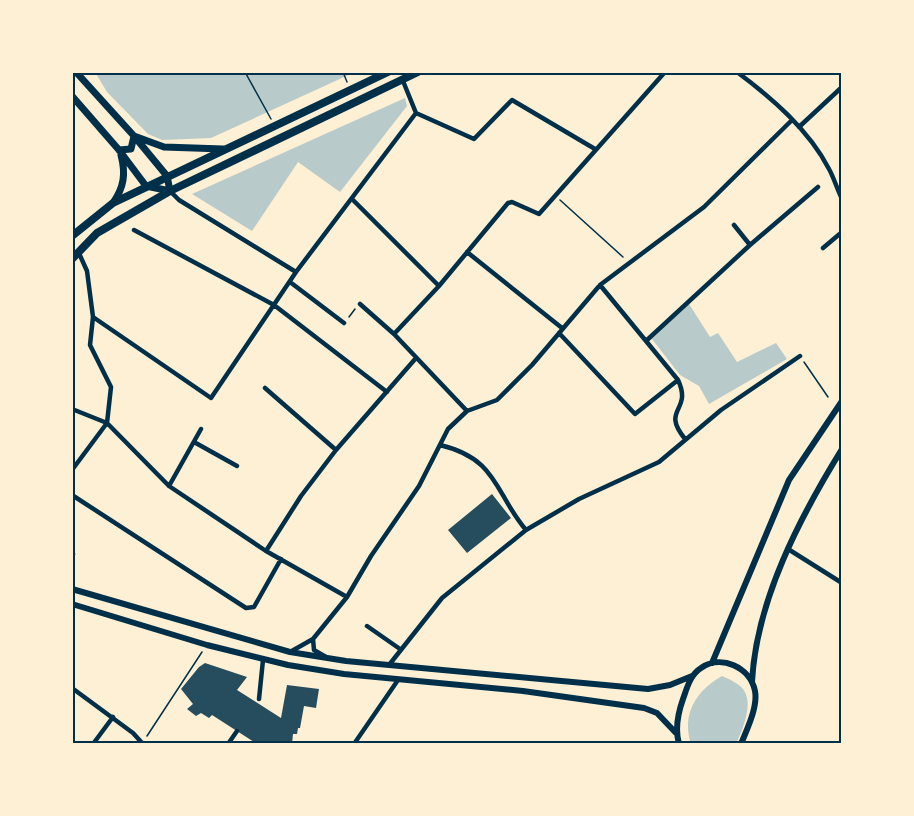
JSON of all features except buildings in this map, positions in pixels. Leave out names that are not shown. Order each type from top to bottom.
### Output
[{"type":"main road","points":[[76,72],[167,176],[170,191]]},
{"type":"main road","points":[[72,236],[113,203],[222,149],[388,72]]},
{"type":"main road","points":[[72,259],[97,233],[170,191],[418,72]]},
{"type":"main road","points":[[72,96],[119,150],[146,186],[170,191]]},
{"type":"main road","points":[[134,136],[164,147],[222,149]]},
{"type":"main road","points":[[119,150],[131,149],[134,136]]},
{"type":"main road","points":[[113,203],[121,191],[124,180],[124,169],[119,150]]},
{"type":"street","points":[[394,334],[439,286],[509,202],[537,215],[557,196],[595,149],[665,72]]},
{"type":"street","points":[[737,72],[799,128],[829,168],[842,199]]},
{"type":"street","points":[[403,81],[416,114],[474,139],[512,100],[595,149]]},
{"type":"street","points":[[799,128],[842,87]]},
{"type":"street","points":[[93,317],[211,398],[296,272],[416,114]]},
{"type":"street","points":[[290,652],[313,639],[346,597],[370,556],[419,486],[448,429],[467,411],[497,400],[600,285],[704,207],[792,120]]},
{"type":"street","points":[[646,340],[750,245],[818,187]]},
{"type":"street","points":[[170,191],[179,200],[296,272]]},
{"type":"street","points":[[352,199],[439,286]]},
{"type":"street","points":[[734,225],[750,245]]},
{"type":"street","points":[[134,230],[274,305],[387,392]]},
{"type":"street","points":[[823,248],[842,232]]},
{"type":"street","points":[[72,470],[107,423],[111,387],[90,345],[93,317],[87,271],[78,251]]},
{"type":"street","points":[[467,252],[562,328]]},
{"type":"street","points":[[290,282],[344,323]]},
{"type":"street","points":[[600,285],[678,380],[683,398],[673,420],[674,425],[685,439]]},
{"type":"street","points":[[360,304],[394,334],[467,411]]},
{"type":"street","points":[[559,333],[635,414],[678,380]]},
{"type":"street","points":[[389,664],[442,598],[526,530],[579,500],[659,462],[721,410],[800,356]]},
{"type":"street","points":[[266,551],[301,496],[336,450],[417,358]]},
{"type":"street","points":[[265,388],[336,450]]},
{"type":"street","points":[[712,663],[789,480],[842,401]]},
{"type":"street","points":[[72,409],[107,423],[169,486],[266,551],[346,597]]},
{"type":"street","points":[[169,486],[201,429]]},
{"type":"street","points":[[194,442],[237,466]]},
{"type":"street","points":[[440,446],[470,456],[491,473],[509,510],[526,530]]},
{"type":"street","points":[[741,744],[750,724],[755,693],[752,682],[753,662],[763,620],[788,549],[806,510],[842,449]]},
{"type":"street","points":[[72,495],[251,609],[281,559]]},
{"type":"street","points":[[788,549],[842,583]]},
{"type":"street","points":[[72,589],[290,652],[327,658],[648,689],[670,685],[712,663],[735,665],[752,682]]},
{"type":"street","points":[[72,604],[263,660],[344,674],[523,691],[644,708],[657,713],[676,733]]},
{"type":"street","points":[[368,626],[400,649]]},
{"type":"street","points":[[313,639],[314,650],[327,658]]},
{"type":"street","points":[[259,699],[263,660]]},
{"type":"street","points":[[679,744],[676,733],[681,705],[692,675]]},
{"type":"street","points":[[354,744],[398,680]]},
{"type":"street","points":[[72,688],[143,743]]},
{"type":"street","points":[[93,744],[112,717]]},
{"type":"street","points":[[237,731],[229,742],[237,744]]},
{"type":"path","points":[[183,72],[229,72]]},
{"type":"path","points":[[245,72],[273,126]]},
{"type":"path","points":[[557,196],[630,264]]},
{"type":"path","points":[[344,323],[360,304]]},
{"type":"path","points":[[800,356],[828,397]]},
{"type":"path","points":[[143,743],[207,645]]},
{"type":"shaded area","points":[[95,72],[355,72],[211,138],[162,140],[148,134],[107,92]]},
{"type":"shaded area","points":[[405,98],[407,106],[340,192],[298,162],[252,231],[192,194]]},
{"type":"shaded area","points":[[689,304],[710,337],[718,333],[737,362],[776,343],[787,359],[709,404],[699,386],[680,375],[652,339]]},
{"type":"shaded area","points":[[722,676],[741,687],[746,695],[748,701],[742,731],[736,744],[691,744],[688,723],[693,704],[705,688]]}]
